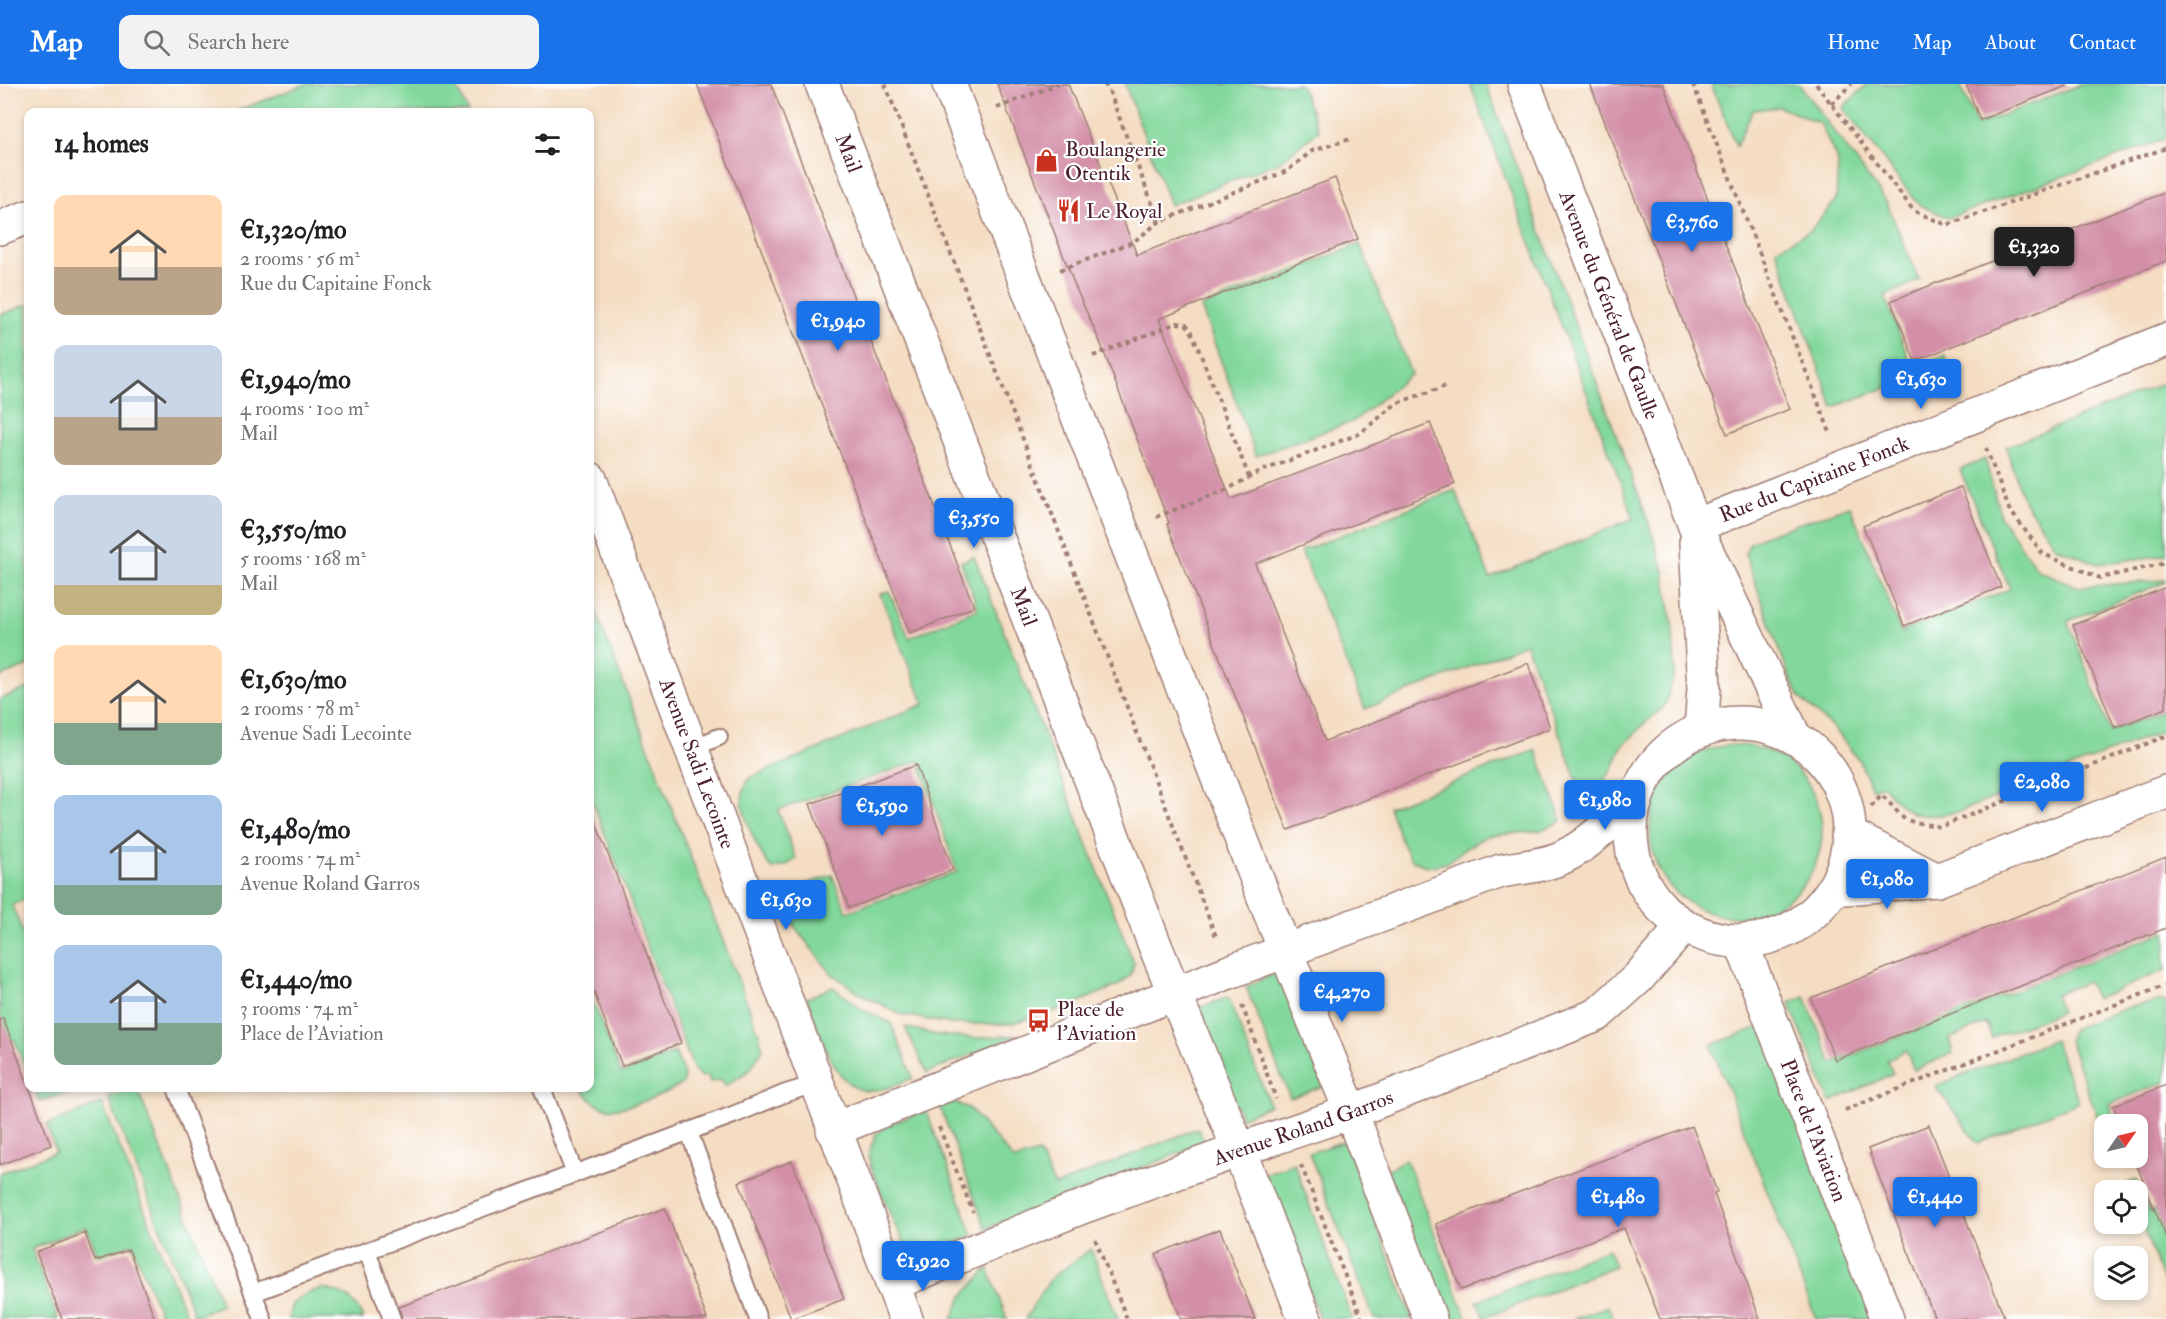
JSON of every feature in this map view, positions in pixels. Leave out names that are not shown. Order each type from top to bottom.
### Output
[{"type":"street","name":"Mail","points":[[822,84],[1305,1319]]},
{"type":"street","points":[[949,84],[1121,531],[1351,1112],[1430,1319]]},
{"type":"street","name":"Avenue du Général de Gaulle","points":[[1524,84],[1695,526],[1794,738]]},
{"type":"street","points":[[0,228],[24,219]]},
{"type":"street","name":"Rue du Capitaine Fonck","points":[[1695,526],[2166,340]]},
{"type":"street","name":"Avenue Sadi Lecointe","points":[[594,488],[706,743],[816,1084],[906,1319]]},
{"type":"street","name":"Avenue du Général de Gaulle","points":[[1695,526],[1704,689],[1701,730]]},
{"type":"street","points":[[1725,724],[1749,724],[1772,729],[1794,738],[1813,752],[1828,769],[1846,811],[1848,834],[1845,862],[1833,889],[1816,910],[1794,927],[1769,938],[1741,942],[1711,938],[1684,926],[1661,908],[1644,885],[1634,857],[1631,828],[1635,800],[1643,782],[1654,765],[1676,745],[1701,730],[1725,724]]},
{"type":"street","points":[[1833,889],[1937,880],[2166,792]]},
{"type":"street","points":[[833,1130],[1230,972],[1500,871],[1540,864],[1565,856],[1586,842],[1635,800]]},
{"type":"street","points":[[1848,834],[1937,880]]},
{"type":"street","name":"Avenue Roland Garros","points":[[892,1284],[1082,1207],[1351,1112],[1597,1015],[1638,978],[1684,926]]},
{"type":"street","name":"Place de l'Aviation","points":[[1741,942],[1887,1319]]},
{"type":"lane","points":[[253,1293],[688,1132],[786,1093],[816,1084]]},
{"type":"lane","points":[[178,1092],[262,1319]]},
{"type":"lane","points":[[544,1092],[575,1174]]},
{"type":"lane","points":[[688,1132],[758,1319]]},
{"type":"lane","points":[[367,1251],[392,1319]]},
{"type":"path","points":[[885,84],[1230,972],[1362,1319]]},
{"type":"path","points":[[963,121],[1058,84]]},
{"type":"path","points":[[1104,84],[1108,88],[1160,222]]},
{"type":"path","points":[[1693,84],[1843,468]]},
{"type":"path","points":[[1816,84],[1914,211],[1947,225],[2166,147]]},
{"type":"path","points":[[1831,104],[1852,84]]},
{"type":"path","points":[[1026,283],[1133,242],[1160,222],[1287,171],[1312,151],[1350,139]]},
{"type":"path","points":[[1059,369],[1177,323],[1186,324],[1191,330],[1249,477]]},
{"type":"path","points":[[1121,531],[1359,434],[1397,403],[1446,386]]},
{"type":"path","points":[[1975,416],[2009,509],[2043,554],[2100,578],[2166,563]]},
{"type":"path","points":[[1848,834],[1882,795],[1905,820],[1940,827],[2166,736]]},
{"type":"path","points":[[1811,1123],[2166,985]]},
{"type":"path","points":[[926,1092],[986,1245]]},
{"type":"path","points":[[1082,1207],[1127,1319]]},
{"type":"green space","points":[[306,84],[456,84],[466,108],[244,108]]},
{"type":"green space","points":[[1125,84],[1300,84],[1319,131],[1279,162],[1170,205]]},
{"type":"green space","points":[[1470,84],[1486,84],[1647,518],[1664,571],[1673,630],[1675,671],[1665,706],[1621,748],[1612,770],[1597,790],[1584,800],[1526,644],[1365,709],[1301,551],[1455,490],[1490,578],[1634,518]]},
{"type":"green space","points":[[1711,84],[1799,84],[1886,201],[1919,280],[1885,296],[1912,367],[1945,355],[1949,365],[1833,407],[1776,249],[1811,230],[1836,200],[1838,162],[1820,123],[1779,107],[1753,110],[1736,146]]},
{"type":"green space","points":[[1867,84],[1960,84],[1977,125],[2082,84],[2166,84],[2166,139],[1949,218],[1919,205],[1843,108]]},
{"type":"green space","points":[[1360,244],[1411,374],[1354,421],[1256,456],[1201,307]]},
{"type":"green space","points":[[24,306],[24,668],[0,677],[0,315]]},
{"type":"green space","points":[[2166,382],[2166,555],[2098,564],[2055,547],[2023,499],[2006,447]]},
{"type":"green space","points":[[1985,459],[2001,518],[2038,570],[2078,587],[2166,580],[2166,582],[2068,621],[2110,731],[2166,710],[2166,730],[1958,812],[1933,816],[1915,814],[1899,804],[1883,785],[1872,789],[1860,762],[1837,732],[1800,698],[1789,676],[1745,554],[1750,543],[1766,535],[1850,506],[1901,632],[2010,589],[1960,470]]},
{"type":"green space","points":[[974,556],[1134,963],[1131,975],[1117,986],[1067,1007],[1010,1024],[951,1024],[902,1015],[861,994],[831,973],[797,930],[780,899],[781,893],[832,875],[847,912],[957,872],[919,761],[778,810],[796,859],[785,866],[772,869],[753,836],[745,817],[742,800],[749,778],[924,704],[880,594],[889,591],[909,638],[978,609],[961,562]]},
{"type":"green space","points":[[594,607],[763,1049],[750,1070],[725,1086],[722,1080],[710,1082],[708,1076],[701,1077],[694,1070],[594,806]]},
{"type":"green space","points":[[24,690],[24,900],[12,905],[24,936],[24,1064],[14,1039],[0,1044],[0,699]]},
{"type":"green space","points":[[1736,745],[1769,752],[1797,770],[1815,798],[1822,831],[1815,864],[1797,892],[1769,910],[1736,917],[1703,910],[1675,892],[1657,864],[1650,831],[1657,798],[1675,770],[1703,752]]},
{"type":"green space","points":[[1536,750],[1562,821],[1539,831],[1486,836],[1447,863],[1427,867],[1411,859],[1403,846],[1389,807]]},
{"type":"green space","points":[[2166,931],[2166,952],[2164,954],[2166,970],[2096,999],[2088,982],[2055,994],[2061,1012],[1992,1038],[1986,1023],[1949,1039],[1953,1053],[1914,1070],[1906,1050],[1887,1060],[1893,1074],[1830,1102],[1789,1003],[1805,996],[1832,1063]]},
{"type":"green space","points":[[1278,972],[1324,1086],[1290,1098],[1246,987]]},
{"type":"green space","points":[[833,987],[862,1009],[891,1023],[913,1078],[874,1091],[856,1088],[845,1080],[828,1054],[807,998]]},
{"type":"green space","points":[[1228,997],[1270,1105],[1241,1118],[1198,1008]]},
{"type":"green space","points":[[2166,1002],[2166,1082],[2109,1104],[2112,1114],[2096,1114],[2069,1040],[2072,1029],[2129,1007]]},
{"type":"green space","points":[[594,1003],[621,1073],[675,1052],[684,1074],[684,1082],[678,1086],[659,1096],[624,1107],[607,1108],[589,1098],[584,1092],[594,1092]]},
{"type":"green space","points":[[1762,1026],[1874,1319],[1816,1319],[1711,1045]]},
{"type":"green space","points":[[905,1027],[937,1035],[977,1038],[1019,1035],[927,1073]]},
{"type":"green space","points":[[2054,1040],[2079,1102],[1978,1143],[1935,1086]]},
{"type":"green space","points":[[35,1092],[68,1092],[39,1102]]},
{"type":"green space","points":[[121,1092],[139,1092],[222,1305],[195,1316],[108,1097]]},
{"type":"green space","points":[[952,1102],[969,1108],[1014,1160],[1039,1153],[1055,1186],[1198,1128],[1205,1143],[986,1229],[940,1107]]},
{"type":"green space","points":[[102,1103],[187,1317],[162,1319],[132,1244],[98,1256],[86,1226],[32,1249],[58,1319],[0,1319],[0,1173],[56,1152],[47,1125]]},
{"type":"green space","points":[[926,1110],[973,1235],[933,1252],[917,1251],[905,1244],[870,1165],[869,1152],[876,1134],[888,1125]]},
{"type":"green space","points":[[1345,1141],[1412,1319],[1374,1319],[1309,1153]]},
{"type":"green space","points":[[1406,1159],[1467,1319],[1444,1319],[1387,1170]]},
{"type":"green space","points":[[1294,1163],[1352,1319],[1320,1319],[1265,1174]]},
{"type":"green space","points":[[2166,1205],[2166,1290],[2146,1234],[2148,1234],[2148,1209],[2149,1212]]},
{"type":"green space","points":[[1091,1249],[1118,1319],[1025,1319],[1051,1278]]},
{"type":"green space","points":[[1608,1249],[1615,1266],[1484,1318],[1477,1301]]},
{"type":"green space","points":[[988,1268],[1007,1319],[952,1319],[962,1297]]},
{"type":"green space","points":[[322,1288],[347,1297],[356,1306],[363,1319],[288,1319],[292,1304],[308,1293]]},
{"type":"green space","points":[[1608,1306],[1613,1319],[1574,1319]]},
{"type":"building","points":[[697,84],[771,84],[974,607],[910,633]]},
{"type":"building","points":[[997,84],[1068,84],[1137,255],[1335,178],[1358,239],[1159,319],[1231,499],[1430,423],[1455,484],[1255,564],[1325,741],[1528,663],[1550,728],[1288,830],[1167,524],[1169,523],[1100,342],[1075,286]]},
{"type":"building","points":[[1590,84],[1663,84],[1790,409],[1727,434]]},
{"type":"building","points":[[1966,84],[2066,84],[2067,86],[1980,120]]},
{"type":"building","points":[[2166,192],[2166,261],[1915,361],[1891,301]]},
{"type":"building","points":[[1961,487],[2001,587],[1904,626],[1863,526]]},
{"type":"building","points":[[2166,587],[2166,708],[2115,728],[2073,625]]},
{"type":"building","points":[[916,765],[953,870],[849,908],[810,804]]},
{"type":"building","points":[[594,818],[681,1043],[622,1066],[594,992]]},
{"type":"building","points":[[2166,857],[2166,928],[1835,1060],[1811,998]]},
{"type":"building","points":[[3,1018],[24,1074],[24,1092],[31,1092],[51,1145],[0,1165],[0,1019]]},
{"type":"building","points":[[2166,1085],[2165,1235],[2148,1193],[2148,1180],[2143,1180],[2138,1168],[2148,1168],[2148,1114],[2116,1114],[2113,1106]]},
{"type":"building","points":[[1929,1125],[2005,1319],[1935,1319],[1868,1149]]},
{"type":"building","points":[[1692,1126],[1717,1192],[1714,1194],[1760,1319],[1660,1319],[1624,1228],[1461,1290],[1436,1224]]},
{"type":"building","points":[[792,1161],[844,1299],[791,1319],[739,1182]]},
{"type":"building","points":[[665,1208],[707,1319],[402,1319],[399,1307]]},
{"type":"building","points":[[1220,1229],[1255,1319],[1181,1319],[1156,1254]]},
{"type":"building","points":[[85,1233],[95,1261],[129,1250],[155,1319],[62,1319],[36,1252]]},
{"type":"place","name":"Boulangerie Otentik","points":[[1047,161]]},
{"type":"place","name":"Le Royal","points":[[1068,211]]},
{"type":"place","name":"Place de l'Aviation","points":[[1039,1021]]}]
